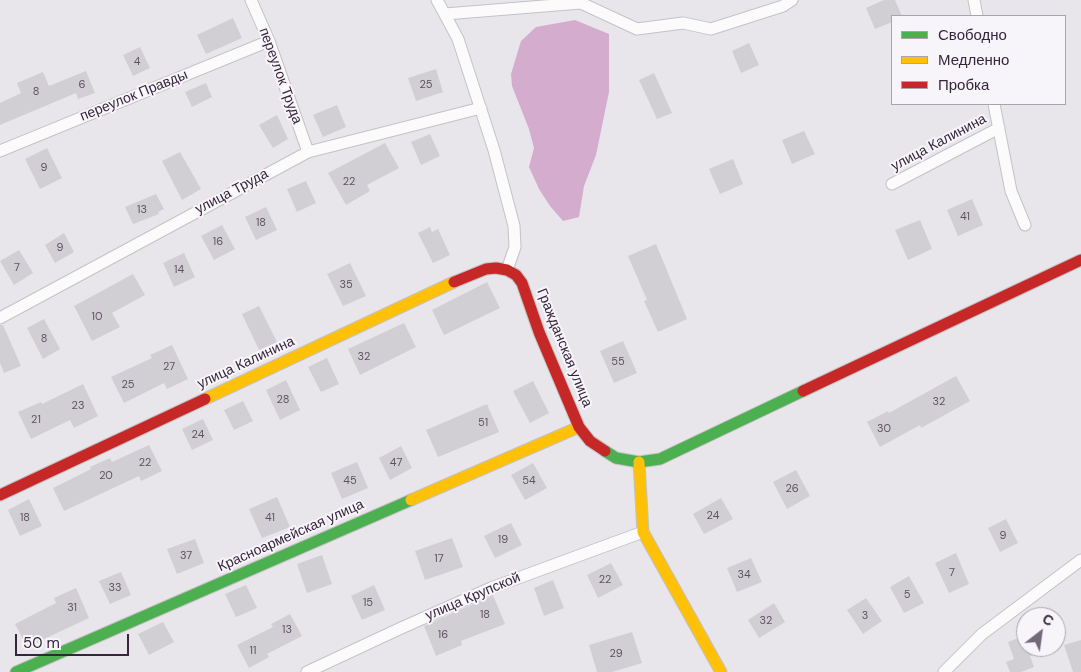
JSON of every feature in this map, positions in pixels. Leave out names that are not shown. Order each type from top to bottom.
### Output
[{"type":"main road","points":[[721,672],[643,532],[639,462],[660,459],[686,448],[1081,260]]},
{"type":"main road","name":"улица Калинина","points":[[0,495],[459,280],[486,269],[507,270]]},
{"type":"main road","name":"Гражданская улица","points":[[507,270],[516,275],[522,283],[539,332],[579,427],[590,441],[604,452],[616,458],[639,462]]},
{"type":"main road","name":"Красноармейская улица","points":[[16,672],[579,427]]},
{"type":"street","name":"переулок Труда","points":[[251,0],[269,41],[308,152]]},
{"type":"street","points":[[437,0],[458,39],[494,150],[514,226],[515,247],[507,270]]},
{"type":"street","points":[[444,14],[580,3],[636,29],[683,22],[711,29],[784,6],[792,0]]},
{"type":"street","points":[[974,0],[977,15]]},
{"type":"street","name":"переулок Правды","points":[[0,151],[269,41]]},
{"type":"street","points":[[994,105],[1011,191],[1025,225]]},
{"type":"street","name":"улица Труда","points":[[0,318],[308,152],[481,108]]},
{"type":"street","name":"улица Калинина","points":[[892,184],[999,128]]},
{"type":"street","name":"улица Крупской","points":[[307,672],[491,588],[643,532]]},
{"type":"street","points":[[944,672],[982,634],[1081,560]]},
{"type":"shaded area","points":[[575,20],[609,34],[609,92],[596,155],[584,186],[579,217],[563,221],[539,189],[529,167],[534,148],[529,129],[512,86],[511,74],[521,41],[536,27]]},
{"type":"building","points":[[884,0],[895,0],[902,15],[891,15],[891,22],[875,29],[866,8]]},
{"type":"building","points":[[233,18],[242,38],[206,54],[197,35]]},
{"type":"building","points":[[749,43],[759,65],[741,73],[732,51]]},
{"type":"building","points":[[140,47],[150,68],[133,76],[123,55]]},
{"type":"building","points":[[436,69],[443,92],[416,101],[408,78]]},
{"type":"building","points":[[86,71],[95,93],[78,99],[76,93],[0,125],[0,103],[21,93],[17,83],[43,72],[49,86]]},
{"type":"building","points":[[654,73],[672,113],[657,119],[639,80]]},
{"type":"building","points":[[206,83],[212,97],[192,107],[185,92]]},
{"type":"building","points":[[337,105],[346,127],[323,137],[313,115]]},
{"type":"building","points":[[277,115],[288,139],[273,148],[259,125]]},
{"type":"building","points":[[804,131],[815,154],[792,164],[782,140]]},
{"type":"building","points":[[430,134],[440,156],[421,165],[411,142]]},
{"type":"building","points":[[385,143],[399,168],[367,185],[370,191],[346,205],[328,173]]},
{"type":"building","points":[[47,148],[62,178],[40,189],[25,159]]},
{"type":"building","points":[[180,152],[201,189],[182,200],[162,161]]},
{"type":"building","points":[[733,159],[743,184],[720,194],[709,169]]},
{"type":"building","points":[[306,181],[316,203],[297,212],[287,189]]},
{"type":"building","points":[[156,194],[164,209],[158,212],[159,214],[133,224],[125,207]]},
{"type":"building","points":[[972,199],[983,225],[958,236],[947,210]]},
{"type":"building","points":[[266,207],[277,230],[256,240],[245,217]]},
{"type":"building","points":[[920,220],[932,249],[908,260],[895,230]]},
{"type":"building","points":[[222,225],[235,249],[214,260],[201,236]]},
{"type":"building","points":[[430,227],[432,232],[438,229],[450,255],[433,263],[418,233]]},
{"type":"building","points":[[64,233],[74,252],[55,263],[45,245]]},
{"type":"building","points":[[656,244],[687,319],[658,332],[644,301],[647,300],[628,256]]},
{"type":"building","points":[[19,250],[33,273],[14,285],[0,261]]},
{"type":"building","points":[[184,253],[195,277],[174,287],[163,263]]},
{"type":"building","points":[[350,263],[366,296],[343,306],[327,274]]},
{"type":"building","points":[[133,274],[145,295],[112,313],[120,327],[92,341],[74,306]]},
{"type":"building","points":[[487,282],[500,308],[444,335],[432,310]]},
{"type":"building","points":[[259,306],[277,342],[259,350],[242,314]]},
{"type":"building","points":[[44,319],[60,349],[43,359],[27,328]]},
{"type":"building","points":[[404,323],[416,347],[360,375],[348,349]]},
{"type":"building","points":[[0,325],[3,325],[21,366],[4,373],[0,363]]},
{"type":"building","points":[[623,341],[637,373],[614,383],[600,351]]},
{"type":"building","points":[[172,345],[188,379],[167,389],[164,383],[124,403],[111,377],[152,358],[150,355]]},
{"type":"building","points":[[327,358],[339,384],[321,392],[308,367]]},
{"type":"building","points":[[956,376],[970,401],[921,428],[920,425],[880,447],[867,422],[888,411],[889,413]]},
{"type":"building","points":[[286,380],[300,410],[280,420],[266,390]]},
{"type":"building","points":[[533,381],[549,413],[530,423],[513,391]]},
{"type":"building","points":[[83,384],[98,416],[74,428],[70,420],[31,439],[18,412],[41,402],[42,404]]},
{"type":"building","points":[[243,401],[253,421],[234,430],[224,410]]},
{"type":"building","points":[[487,404],[499,432],[438,457],[426,430]]},
{"type":"building","points":[[203,419],[213,440],[192,450],[182,429]]},
{"type":"building","points":[[149,445],[162,471],[141,481],[139,476],[64,511],[53,488],[110,458],[112,462]]},
{"type":"building","points":[[401,446],[412,468],[390,480],[379,458]]},
{"type":"building","points":[[357,462],[368,488],[342,499],[331,473]]},
{"type":"building","points":[[533,463],[547,488],[525,500],[511,475]]},
{"type":"building","points":[[796,470],[810,496],[787,509],[773,482]]},
{"type":"building","points":[[277,497],[290,527],[262,538],[249,509]]},
{"type":"building","points":[[721,498],[733,519],[704,534],[693,514]]},
{"type":"building","points":[[29,499],[42,526],[20,536],[8,510]]},
{"type":"building","points":[[1006,519],[1018,543],[1000,552],[988,528]]},
{"type":"building","points":[[511,523],[522,545],[495,558],[484,536]]},
{"type":"building","points":[[452,538],[463,567],[425,580],[415,551]]},
{"type":"building","points":[[195,539],[204,563],[177,574],[167,549]]},
{"type":"building","points":[[956,553],[969,584],[949,593],[935,563]]},
{"type":"building","points":[[322,555],[332,584],[307,593],[297,564]]},
{"type":"building","points":[[751,558],[762,582],[737,592],[727,568]]},
{"type":"building","points":[[611,563],[623,585],[598,598],[587,575]]},
{"type":"building","points":[[121,572],[131,595],[110,604],[99,581]]},
{"type":"building","points":[[909,576],[924,603],[904,613],[890,587]]},
{"type":"building","points":[[553,580],[564,608],[544,616],[534,588]]},
{"type":"building","points":[[246,585],[257,608],[236,617],[225,594]]},
{"type":"building","points":[[374,585],[385,610],[362,620],[351,596]]},
{"type":"building","points":[[76,588],[89,618],[27,647],[15,624],[56,603],[54,598]]},
{"type":"building","points":[[493,595],[505,624],[461,641],[462,645],[436,656],[424,626]]},
{"type":"building","points":[[866,598],[882,621],[863,634],[847,610]]},
{"type":"building","points":[[774,603],[785,622],[759,638],[748,620]]},
{"type":"building","points":[[290,614],[302,636],[267,654],[269,657],[249,668],[237,645],[273,627],[271,624]]},
{"type":"building","points":[[163,622],[174,642],[149,655],[138,634]]},
{"type":"building","points":[[632,632],[642,663],[612,672],[597,672],[589,645]]},
{"type":"building","points":[[1016,639],[1016,657],[1030,657],[1034,667],[1021,672],[1010,672],[1006,662],[1014,659],[1008,642]]},
{"type":"building","points":[[1081,640],[1081,672],[1073,672],[1066,651],[1066,644]]},
{"type":"traffic: fast","points":[[605,451],[616,458],[639,462],[660,459],[803,391]]},
{"type":"traffic: fast","points":[[16,672],[411,500]]},
{"type":"traffic: slow","points":[[205,399],[454,282]]},
{"type":"traffic: slow","points":[[411,500],[579,427]]},
{"type":"traffic: slow","points":[[639,462],[643,532],[721,672]]},
{"type":"traffic: jam","points":[[803,391],[1081,260]]},
{"type":"traffic: jam","points":[[454,282],[486,269],[507,270],[516,275],[522,283],[539,332],[579,427],[590,441],[605,451]]},
{"type":"traffic: jam","points":[[0,495],[205,399]]}]
